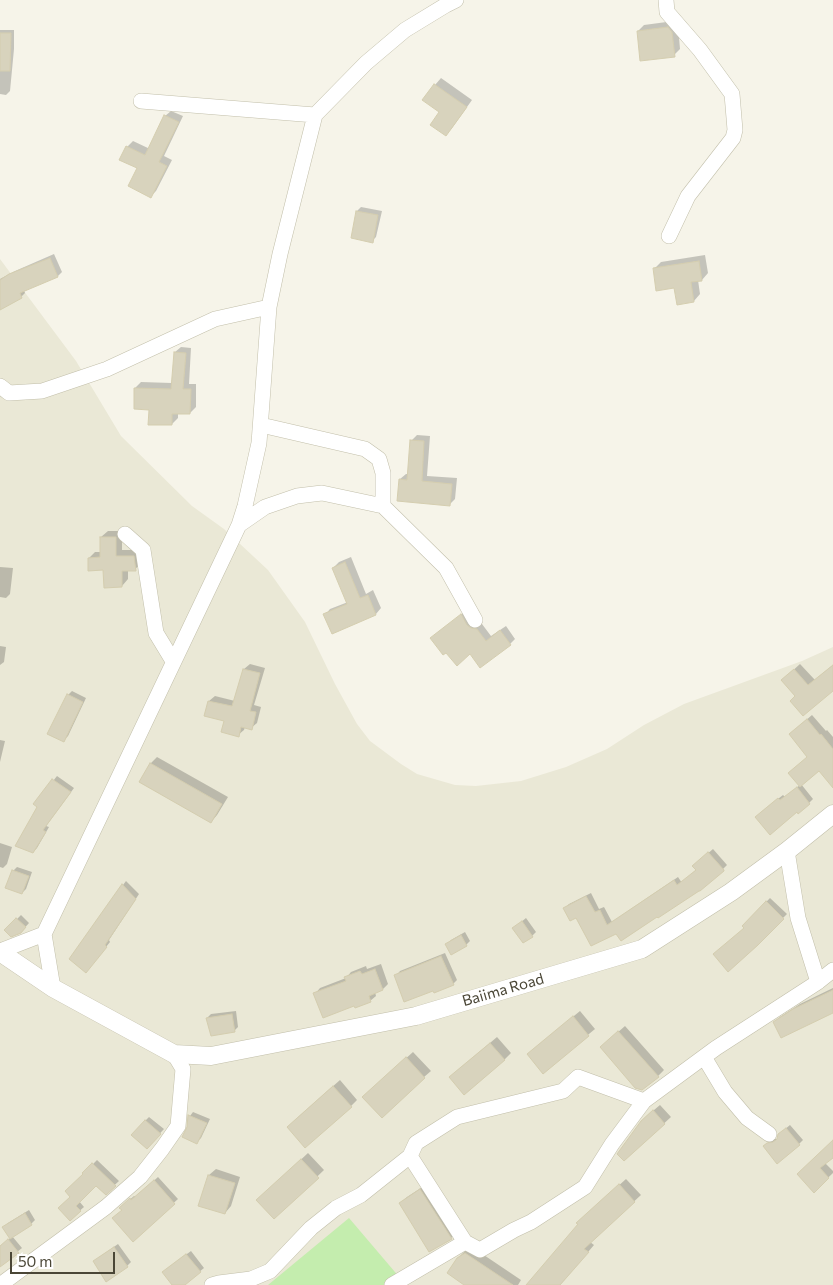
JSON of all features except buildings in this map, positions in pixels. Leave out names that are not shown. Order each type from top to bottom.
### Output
[{"type":"street","points":[[53,988],[44,934],[239,524],[245,506],[259,443],[269,307],[280,254],[315,115],[366,63],[405,30],[456,0]]},
{"type":"street","points":[[666,0],[667,12],[700,50],[732,94],[735,130],[733,138],[688,196],[669,236]]},
{"type":"street","points":[[141,101],[315,115]]},
{"type":"street","points":[[0,386],[9,393],[42,391],[107,369],[214,319],[269,307]]},
{"type":"street","points":[[261,425],[364,449],[379,459],[383,473],[383,506]]},
{"type":"street","points":[[239,524],[265,507],[297,496],[322,493],[383,506],[446,568],[475,620]]},
{"type":"street","points":[[125,534],[143,550],[156,633],[173,661]]},
{"type":"street","name":"Baiima Road","points":[[0,952],[53,988],[174,1054],[211,1056],[416,1016],[642,949],[730,892],[787,851],[833,814]]},
{"type":"street","points":[[787,851],[798,918],[818,982]]},
{"type":"street","points":[[0,952],[44,934]]},
{"type":"street","points":[[410,1156],[464,1242],[480,1250],[532,1222],[585,1186],[612,1144],[644,1101],[716,1048],[818,982],[833,970]]},
{"type":"street","points":[[0,1285],[106,1207],[140,1177],[162,1149],[178,1126],[183,1068],[174,1054]]},
{"type":"street","points":[[704,1058],[725,1092],[747,1118],[769,1134]]},
{"type":"street","points":[[212,1285],[251,1279],[270,1271],[311,1228],[336,1208],[361,1195],[410,1156],[416,1143],[457,1117],[564,1091],[578,1077],[644,1101]]},
{"type":"street","points":[[392,1285],[464,1242]]},
{"type":"shaded area","points":[[0,259],[76,361],[121,436],[192,506],[224,529],[268,570],[305,622],[357,724],[370,741],[417,774],[455,785],[476,786],[521,781],[566,767],[607,749],[644,725],[684,704],[802,661],[833,647],[833,1285],[0,1285]]},
{"type":"green space","points":[[349,1218],[406,1285],[268,1285]]}]
